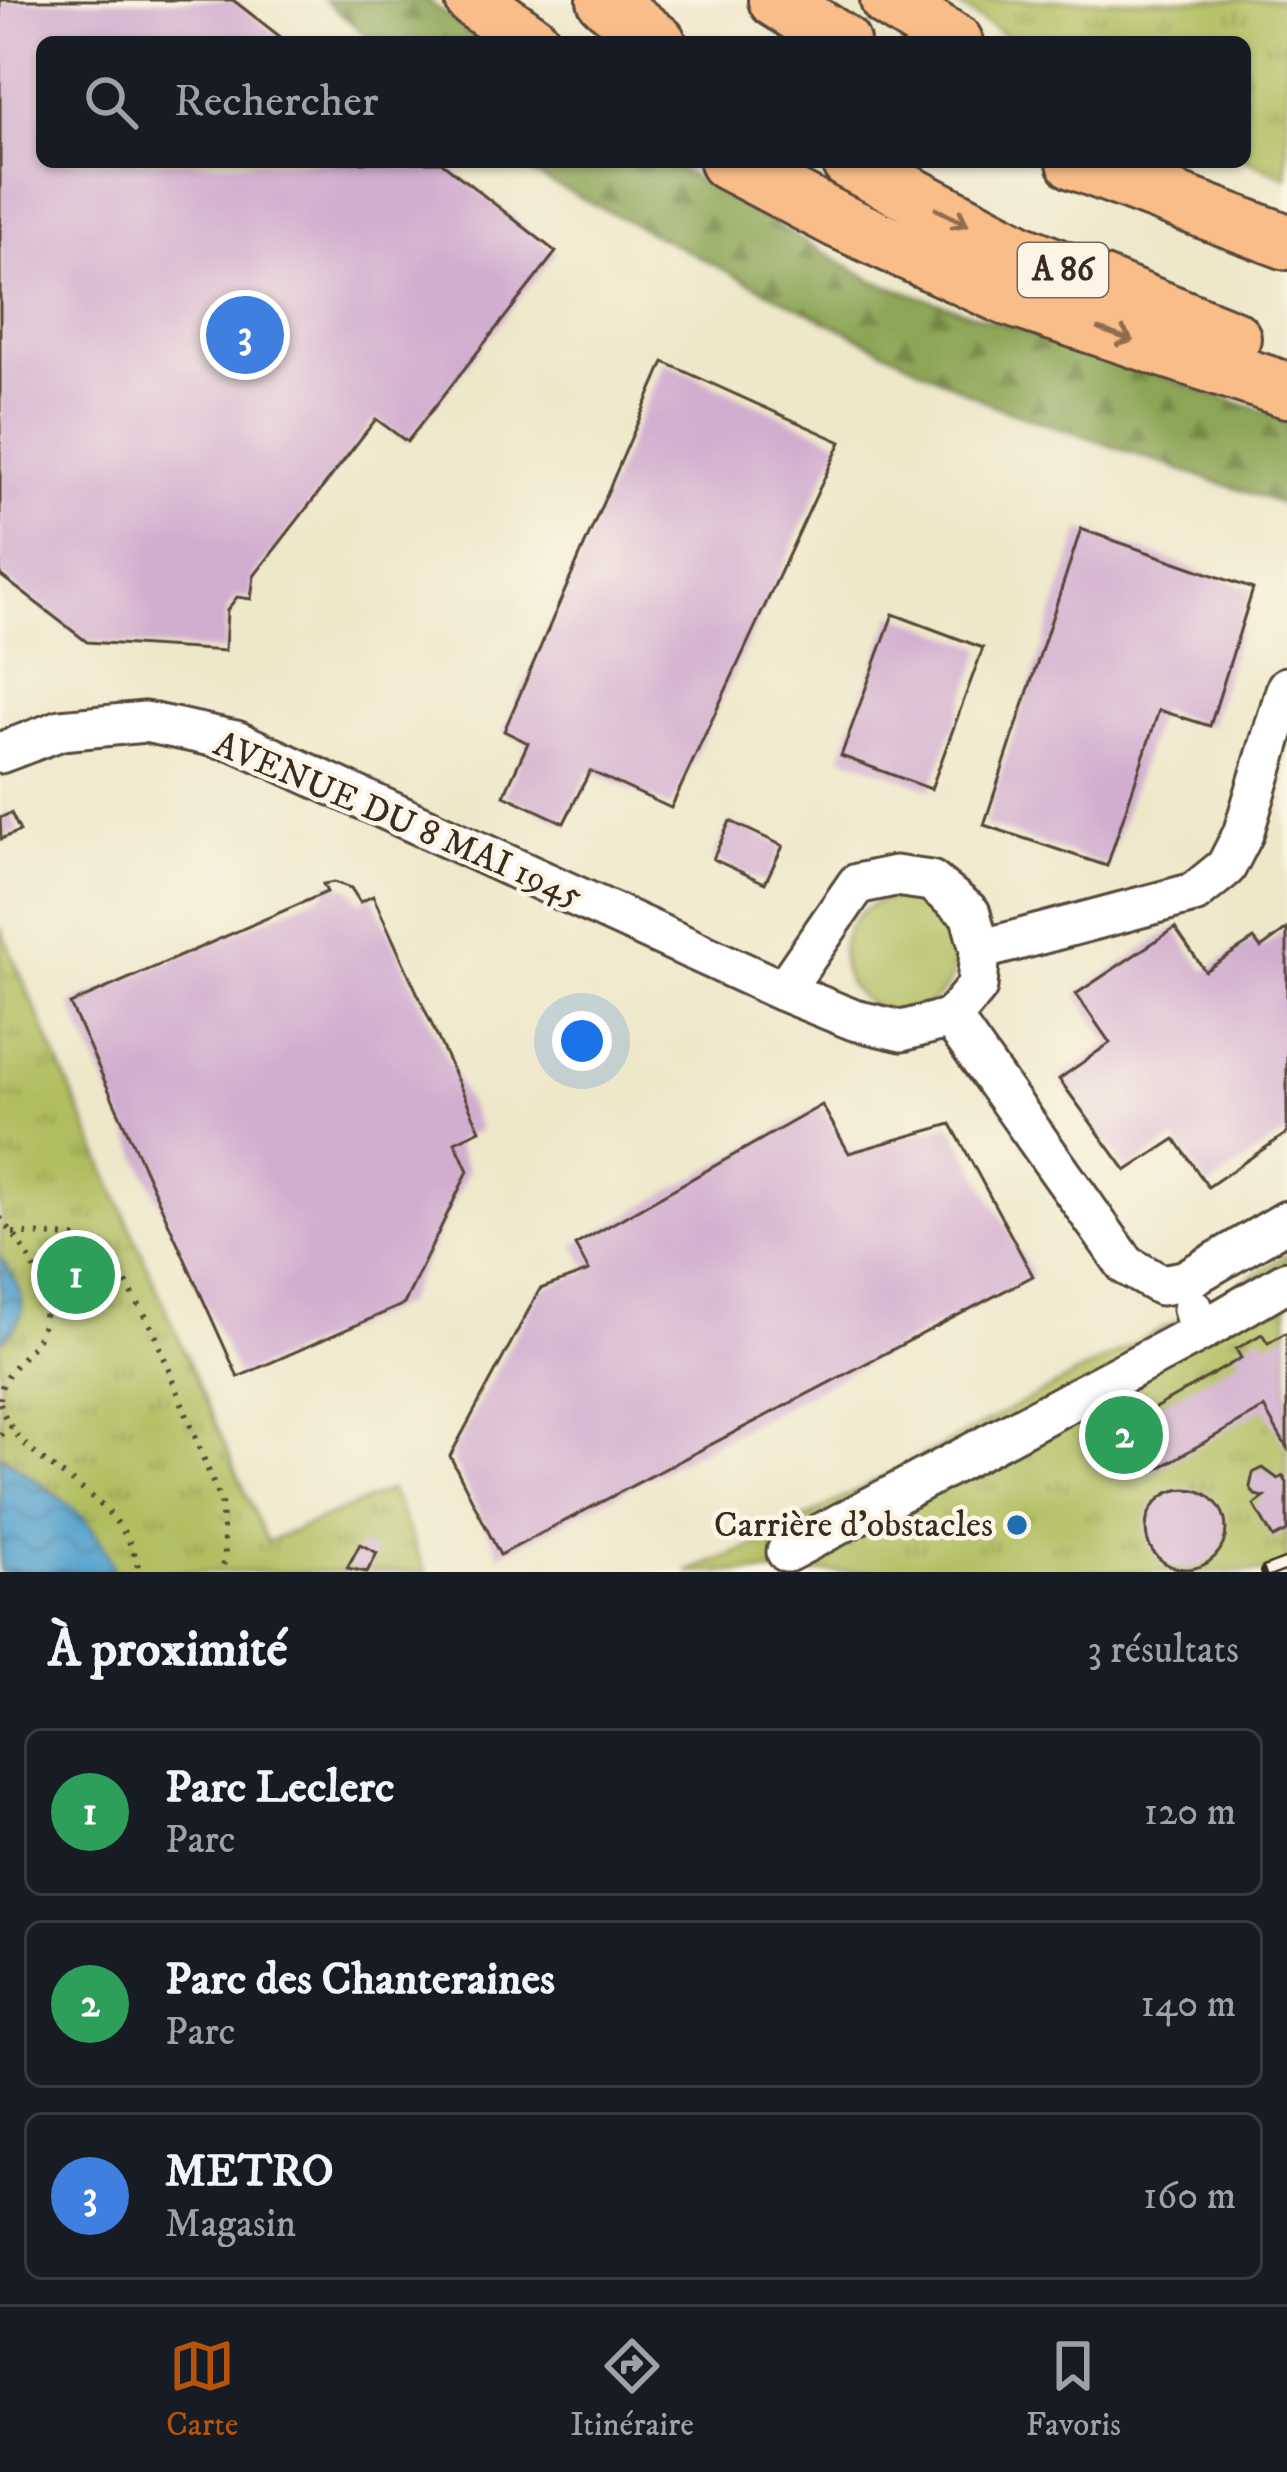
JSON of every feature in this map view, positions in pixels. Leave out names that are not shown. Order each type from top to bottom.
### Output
[{"type":"highway","points":[[473,0],[524,36]]},
{"type":"highway","points":[[604,0],[650,36]]},
{"type":"highway","points":[[776,0],[833,36]]},
{"type":"highway","points":[[888,0],[945,36]]},
{"type":"highway","points":[[738,168],[839,221],[1005,297],[1287,390]]},
{"type":"highway","name":"A 86","points":[[860,168],[1021,252],[1287,358]]},
{"type":"highway","points":[[1091,168],[1287,242]]},
{"type":"highway","points":[[1195,168],[1252,195],[1287,242]]},
{"type":"street","points":[[980,950],[1194,893],[1226,867],[1243,834],[1287,687]]},
{"type":"street","name":"AVENUE DU 8 MAI 1945","points":[[0,753],[61,730],[145,722],[236,741],[854,1020],[902,1031],[950,1018]]},
{"type":"street","points":[[783,991],[857,884],[895,876],[931,881],[970,913],[980,950],[977,987],[950,1018],[1126,1264],[1161,1285],[1184,1281],[1287,1221]]},
{"type":"street","points":[[1184,1281],[1200,1331]]},
{"type":"street","points":[[788,1552],[1287,1281]]},
{"type":"path","points":[[0,1218],[14,1233],[41,1283],[43,1322],[38,1339],[0,1384],[0,1401],[11,1426],[39,1456],[110,1513],[139,1572]]},
{"type":"path","points":[[14,1233],[73,1237],[101,1251],[122,1276],[153,1330],[221,1503],[222,1572]]},
{"type":"path","points":[[0,1436],[11,1426]]},
{"type":"green space","points":[[324,0],[427,0],[474,36],[367,36]]},
{"type":"green space","points":[[950,0],[1287,0],[1287,178],[1251,162],[1251,36],[1007,36]]},
{"type":"green space","points":[[526,168],[676,168],[874,281],[1287,419],[1287,506],[997,407]]},
{"type":"green space","points":[[899,898],[921,902],[939,915],[952,933],[956,955],[952,977],[939,995],[921,1008],[899,1012],[877,1008],[859,995],[846,977],[842,955],[846,933],[859,915],[877,902]]},
{"type":"green space","points":[[0,927],[267,1542],[391,1490],[426,1572],[0,1572]]},
{"type":"green space","points":[[1287,1255],[1287,1572],[687,1572],[747,1549],[1177,1321]]},
{"type":"water","points":[[0,1256],[19,1290],[22,1310],[19,1321],[0,1342]]},
{"type":"water","points":[[0,1454],[82,1517],[106,1550],[115,1572],[0,1572]]},
{"type":"building","points":[[0,0],[233,0],[279,36],[36,36],[36,168],[449,168],[556,252],[407,442],[376,419],[254,576],[251,599],[237,597],[227,610],[225,651],[87,642],[0,575]]},
{"type":"building","points":[[664,362],[841,442],[671,808],[590,771],[564,823],[504,795],[528,743],[504,731]]},
{"type":"building","points":[[1081,529],[1253,589],[1210,726],[1159,710],[1107,866],[984,825]]},
{"type":"building","points":[[893,614],[983,648],[931,789],[841,756]]},
{"type":"building","points":[[11,813],[20,831],[1,839],[0,818]]},
{"type":"building","points":[[730,821],[783,846],[765,883],[713,859]]},
{"type":"building","points":[[323,884],[351,888],[360,902],[373,896],[480,1130],[455,1142],[468,1171],[404,1304],[238,1377],[70,1004],[327,892]]},
{"type":"building","points":[[1175,928],[1205,971],[1254,939],[1261,948],[1287,929],[1287,1133],[1208,1187],[1175,1139],[1126,1171],[1059,1079],[1110,1043],[1076,994]]},
{"type":"building","points":[[822,1105],[849,1153],[951,1124],[1033,1276],[500,1555],[450,1456],[540,1289],[589,1271],[575,1245]]},
{"type":"building","points":[[1287,1332],[1287,1448],[1264,1408],[1149,1474],[1122,1427],[1241,1358],[1236,1349],[1262,1334],[1268,1343]]},
{"type":"building","points":[[1263,1468],[1278,1479],[1283,1476],[1287,1483],[1287,1531],[1273,1538],[1254,1505],[1265,1497],[1255,1495],[1250,1487],[1253,1473]]},
{"type":"building","points":[[1186,1489],[1215,1500],[1226,1529],[1215,1558],[1186,1569],[1157,1558],[1146,1529],[1157,1500]]},
{"type":"building","points":[[360,1544],[377,1553],[367,1572],[347,1568]]},
{"type":"railway","points":[[1266,1572],[1287,1564]]},
{"type":"place","name":"METRO","points":[[245,335]]},
{"type":"place","name":"Parc Leclerc","points":[[76,1275]]},
{"type":"place","name":"Parc des Chanteraines","points":[[1124,1435]]},
{"type":"place","name":"Carrière d'obstacles","points":[[1017,1525]]}]
